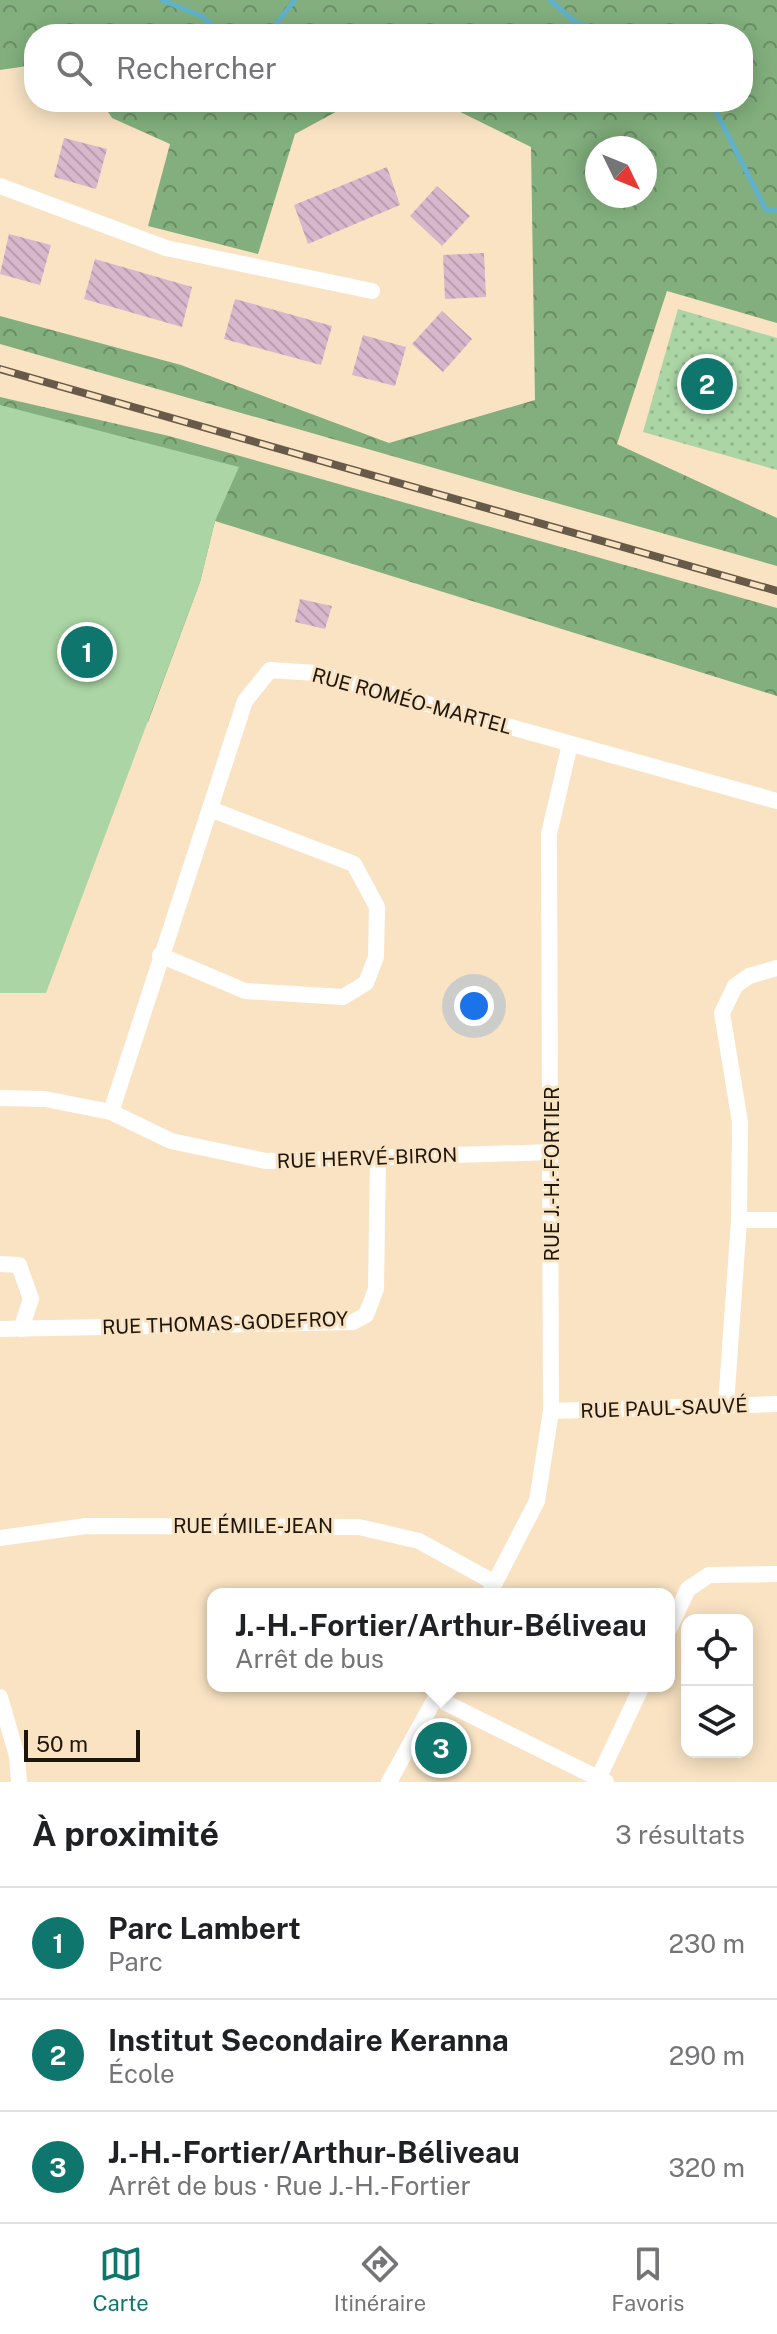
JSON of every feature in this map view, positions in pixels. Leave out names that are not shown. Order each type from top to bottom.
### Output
[{"type":"street","points":[[0,186],[166,248],[372,291]]},
{"type":"street","name":"RUE ROMÉO-MARTEL","points":[[111,1112],[245,701],[270,670],[316,673],[777,801]]},
{"type":"street","name":"RUE J.-H.-FORTIER","points":[[493,1588],[537,1501],[551,1411],[549,834],[570,744]]},
{"type":"street","points":[[160,955],[245,991],[343,997],[366,983],[376,957],[377,907],[354,864],[210,809]]},
{"type":"street","points":[[726,1405],[739,1220],[740,1122],[722,1013],[735,986],[749,976],[777,968]]},
{"type":"street","name":"RUE HERVÉ-BIRON","points":[[0,1098],[45,1099],[111,1112],[171,1141],[266,1161],[552,1152]]},
{"type":"street","name":"RUE THOMAS-GODEFROY","points":[[0,1329],[353,1322],[366,1315],[376,1289],[378,1158]]},
{"type":"street","points":[[739,1220],[777,1220]]},
{"type":"street","points":[[0,1264],[19,1265],[31,1299],[21,1329]]},
{"type":"street","name":"RUE PAUL-SAUVÉ","points":[[551,1411],[777,1404]]},
{"type":"street","name":"RUE ÉMILE-JEAN","points":[[0,1538],[86,1526],[359,1527],[419,1541],[490,1588]]},
{"type":"street","points":[[675,1616],[688,1589],[709,1575],[777,1574]]},
{"type":"street","points":[[389,1782],[439,1692],[602,1780],[639,1692]]},
{"type":"street","points":[[0,1697],[17,1756],[19,1782]]},
{"type":"green space","points":[[0,0],[777,0],[777,323],[667,291],[617,444],[777,518],[777,566],[0,344],[0,316],[181,365],[389,443],[535,400],[531,147],[460,112],[753,112],[753,24],[24,24],[24,66],[0,70]]},
{"type":"green space","points":[[108,112],[336,112],[295,134],[258,254],[148,226],[170,144],[112,118]]},
{"type":"green space","points":[[678,309],[777,338],[777,470],[643,432]]},
{"type":"green space","points":[[0,397],[169,436],[777,608],[777,696],[215,521],[200,582],[148,722],[0,671]]},
{"type":"green space","points":[[0,405],[239,467],[215,521],[200,582],[46,993],[0,993]]},
{"type":"building","points":[[64,138],[107,149],[96,189],[54,177]]},
{"type":"building","points":[[387,167],[400,205],[308,244],[294,205]]},
{"type":"building","points":[[437,186],[470,216],[442,246],[410,216]]},
{"type":"building","points":[[9,234],[51,245],[40,285],[0,274]]},
{"type":"building","points":[[484,253],[486,297],[445,299],[443,255]]},
{"type":"building","points":[[95,259],[192,287],[182,327],[84,299]]},
{"type":"building","points":[[235,299],[332,326],[321,365],[224,339]]},
{"type":"building","points":[[442,311],[472,339],[443,372],[412,344]]},
{"type":"building","points":[[363,335],[406,347],[395,386],[352,375]]},
{"type":"building","points":[[300,599],[332,606],[325,629],[295,622]]},
{"type":"waterway","points":[[162,0],[201,16],[211,24]]},
{"type":"waterway","points":[[276,24],[295,0]]},
{"type":"waterway","points":[[550,0],[575,22],[582,24]]},
{"type":"waterway","points":[[716,112],[766,210],[777,210]]},
{"type":"railway","points":[[0,369],[777,591]]},
{"type":"place","name":"Institut Secondaire Keranna","points":[[707,384]]},
{"type":"place","name":"Parc Lambert","points":[[87,652]]},
{"type":"place","name":"J.-H.-Fortier/Arthur-Béliveau","points":[[441,1748]]}]
